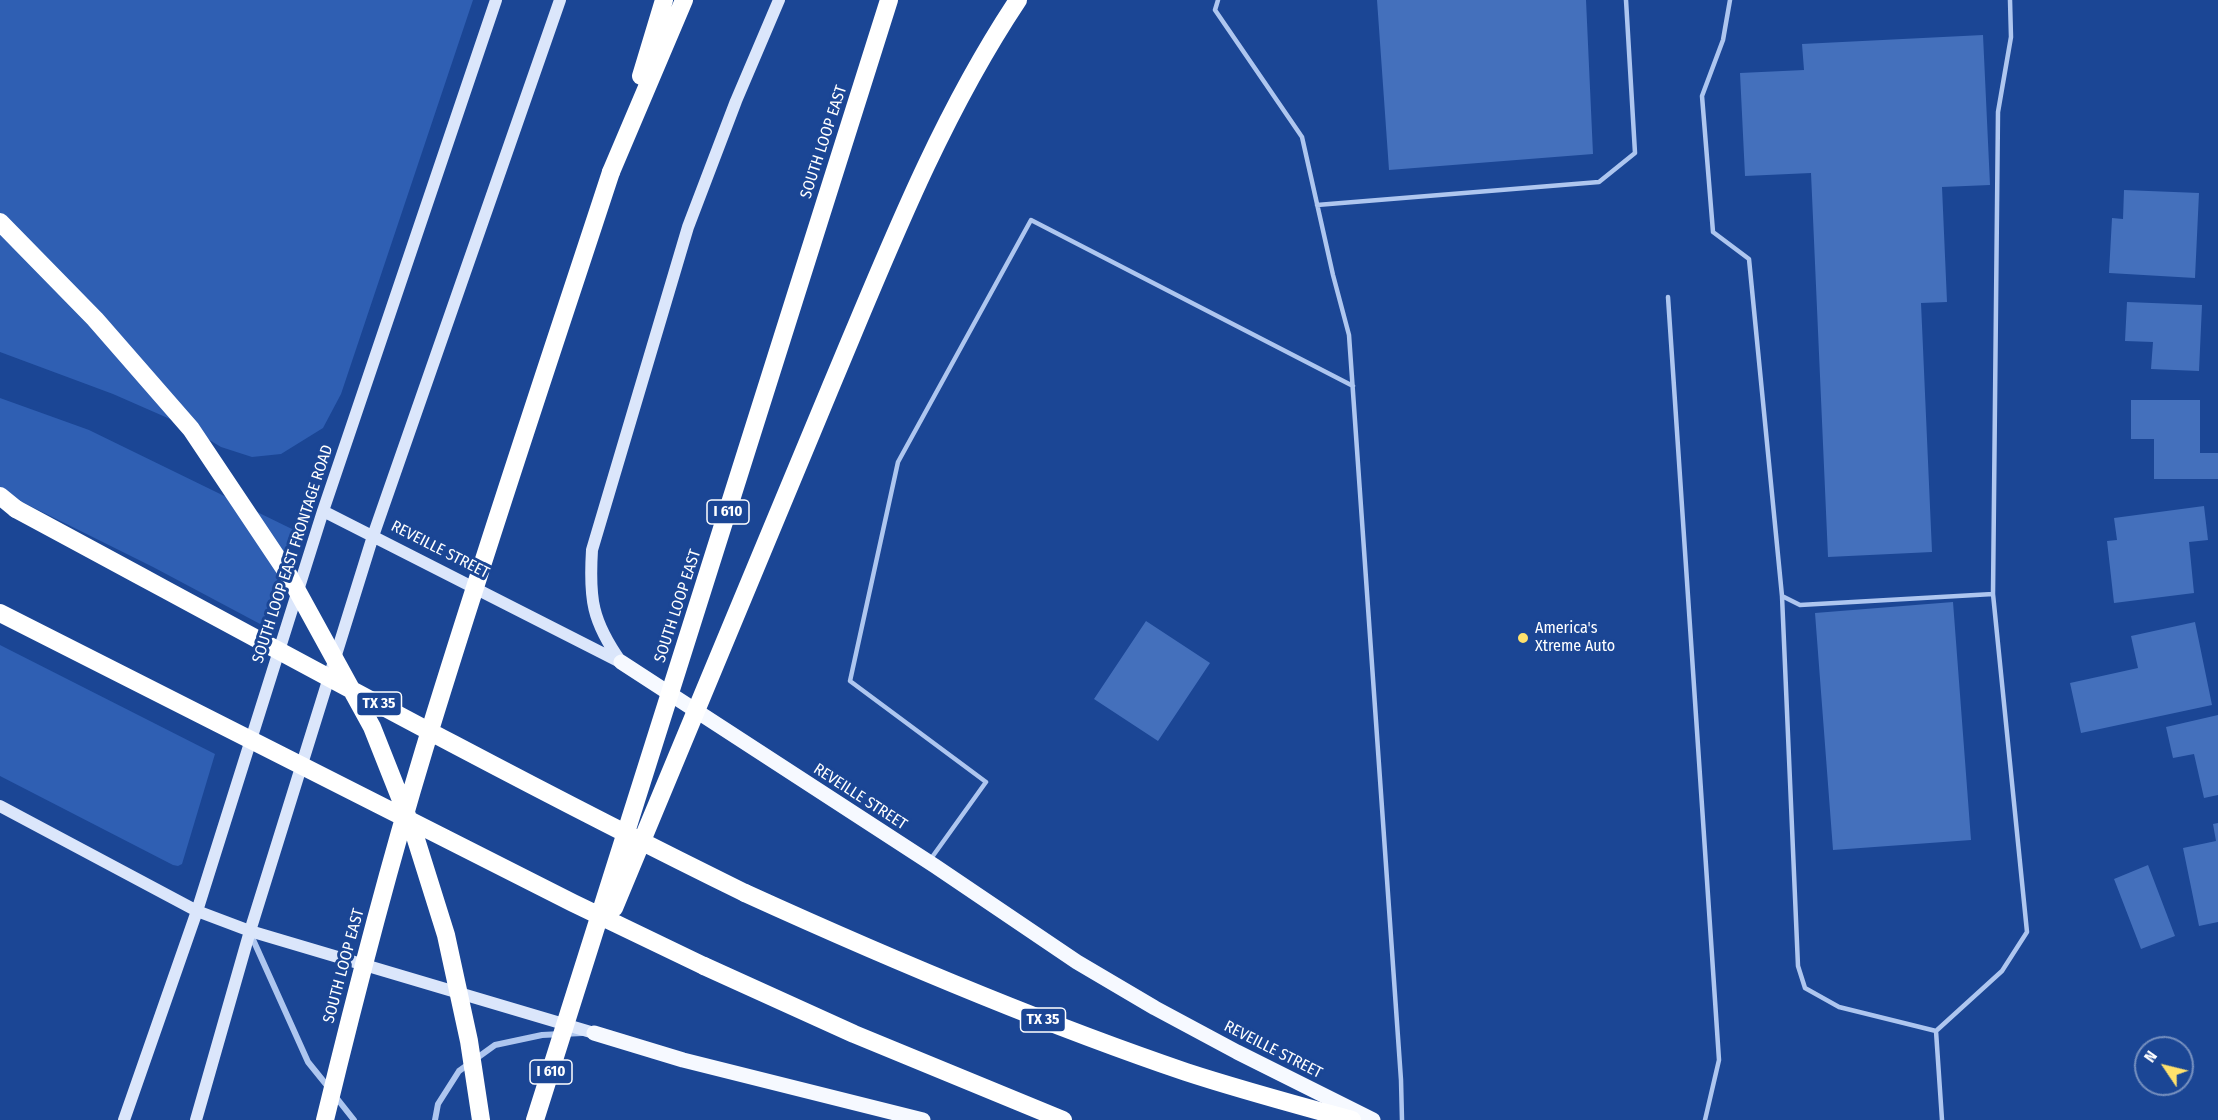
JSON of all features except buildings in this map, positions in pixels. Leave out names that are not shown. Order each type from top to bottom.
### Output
[{"type":"highway","name":"SOUTH LOOP EAST","points":[[325,1120],[357,990],[423,752],[493,530],[611,172],[664,0]]},
{"type":"highway","points":[[611,172],[684,0]]},
{"type":"highway","name":"SOUTH LOOP EAST","points":[[535,1120],[889,0]]},
{"type":"highway","points":[[567,1023],[731,623],[897,229],[952,116],[1018,0]]},
{"type":"highway","points":[[0,222],[96,319],[191,429],[288,574],[372,727],[414,832],[446,935],[469,1041],[481,1120]]},
{"type":"highway","name":"TX 35","points":[[0,496],[16,509],[500,770],[611,828],[745,893],[880,954],[1081,1034],[1189,1073],[1352,1120]]},
{"type":"highway","points":[[0,613],[562,897],[704,966],[854,1034],[1063,1120]]},
{"type":"main road","name":"SOUTH LOOP EAST FRONTAGE ROAD","points":[[124,1120],[197,911],[323,511],[496,0]]},
{"type":"main road","points":[[196,1120],[250,931],[373,536],[561,0]]},
{"type":"main road","points":[[621,663],[605,639],[593,610],[590,581],[592,550],[688,227],[736,101],[779,0]]},
{"type":"main road","name":"REVEILLE STREET","points":[[323,511],[621,663],[929,862],[1077,963],[1237,1052],[1373,1120]]},
{"type":"main road","points":[[0,806],[197,911],[250,931],[683,1060],[923,1120]]},
{"type":"street","points":[[250,931],[308,1062],[354,1120]]},
{"type":"street","points":[[435,1120],[438,1104],[459,1071],[495,1045],[542,1035],[594,1033]]},
{"type":"lane","points":[[1218,0],[1215,10],[1302,137],[1349,335],[1402,1120]]},
{"type":"lane","points":[[1317,205],[1599,182],[1635,153],[1626,0]]},
{"type":"lane","points":[[1730,0],[1723,40],[1702,96],[1713,232],[1749,259],[1782,596],[1798,966],[1805,988],[1839,1007],[1936,1031]]},
{"type":"lane","points":[[1936,1031],[2002,971],[2027,932],[1993,594],[1998,112],[2011,37],[2010,0]]},
{"type":"lane","points":[[929,862],[986,782],[850,681],[898,462],[1031,220],[1353,386]]},
{"type":"lane","points":[[1668,297],[1719,1060],[1705,1120]]},
{"type":"lane","points":[[1782,596],[1800,605],[1993,594]]},
{"type":"lane","points":[[1936,1031],[1942,1120]]},
{"type":"shaded area","points":[[0,0],[473,0],[341,394],[323,428],[281,454],[252,457],[221,447],[186,426],[113,394],[0,352]]},
{"type":"shaded area","points":[[0,398],[89,430],[294,530],[262,625],[153,567],[0,491]]},
{"type":"shaded area","points":[[0,645],[215,754],[182,864],[173,865],[0,776]]},
{"type":"place","name":"America's Xtreme Auto","points":[[1523,638]]}]
